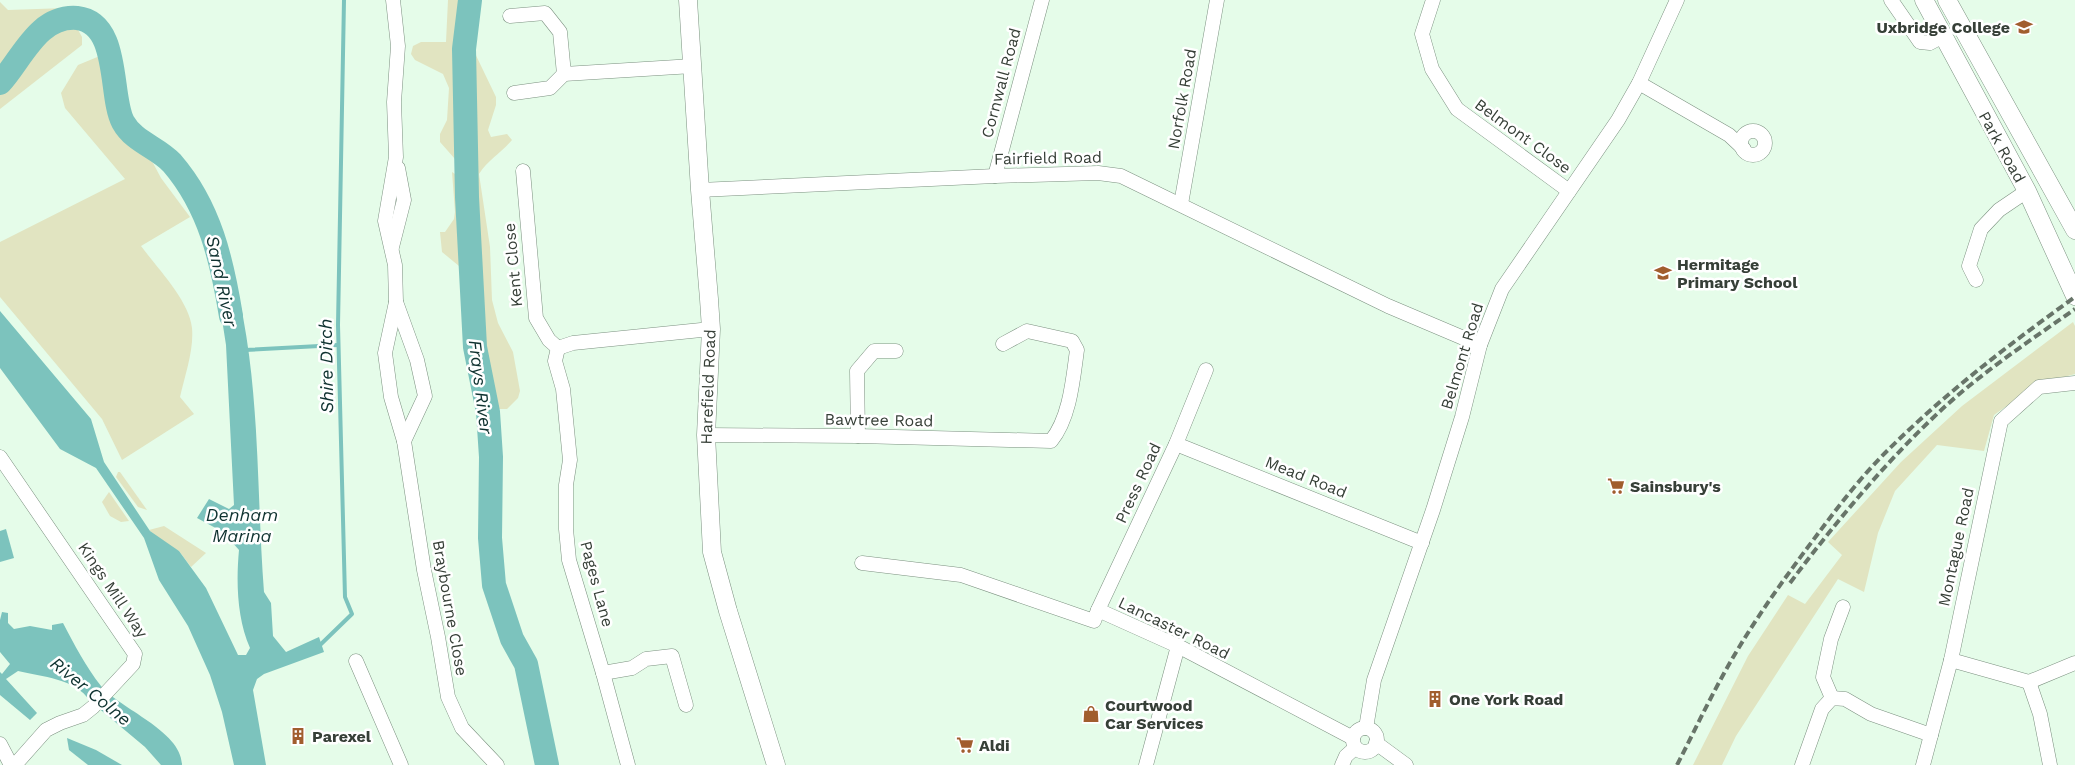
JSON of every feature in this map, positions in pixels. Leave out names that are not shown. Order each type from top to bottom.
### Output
[{"type":"main road","name":"Harefield Road","points":[[688,0],[711,329],[706,435],[712,552],[728,611],[776,765]]},
{"type":"main road","name":"Park Road","points":[[1924,0],[2027,191],[2075,296]]},
{"type":"main road","name":"Park Road","points":[[1947,0],[2075,230]]},
{"type":"street","name":"Braybourne Close","points":[[393,0],[398,46],[394,102],[396,157],[404,200],[392,249],[395,265],[396,302],[385,353],[391,397],[404,441],[424,570],[448,697],[462,728],[497,765]]},
{"type":"street","name":"Cornwall Road","points":[[995,176],[1042,0]]},
{"type":"street","name":"Norfolk Road","points":[[1181,204],[1216,0]]},
{"type":"street","name":"Belmont Close","points":[[1433,0],[1422,34],[1432,69],[1456,109],[1569,190]]},
{"type":"street","name":"Belmont Road","points":[[1366,728],[1374,680],[1422,543],[1462,417],[1480,344],[1502,289],[1618,120],[1639,83],[1677,0]]},
{"type":"street","points":[[1891,0],[1920,42],[1930,43],[1943,36]]},
{"type":"street","points":[[510,16],[545,13],[560,32],[564,74]]},
{"type":"street","points":[[514,93],[550,88],[564,74],[693,66]]},
{"type":"street","points":[[1639,83],[1729,135],[1744,149],[1754,155],[1764,148],[1762,136],[1751,132],[1729,135]]},
{"type":"street","points":[[1744,149],[1743,138],[1751,132]]},
{"type":"street","name":"Kent Close","points":[[523,171],[536,318],[549,340],[558,348]]},
{"type":"street","name":"Fairfield Road","points":[[700,190],[995,176],[1106,174],[1121,176],[1388,306],[1480,344]]},
{"type":"street","points":[[1976,280],[1969,266],[1981,229],[1999,210],[2027,191]]},
{"type":"street","name":"Braybourne Close","points":[[396,302],[406,323],[425,396],[404,441]]},
{"type":"street","points":[[558,348],[572,343],[711,329]]},
{"type":"street","name":"Bawtree Road","points":[[706,435],[858,436],[1051,441],[1056,435],[1066,411],[1077,350],[1072,341],[1027,331],[1003,344]]},
{"type":"street","name":"Pages Lane","points":[[558,348],[555,361],[563,389],[570,460],[566,485],[566,529],[569,560],[628,765]]},
{"type":"street","points":[[858,436],[856,371],[874,351],[896,351]]},
{"type":"street","name":"Press Road","points":[[1098,610],[1176,444],[1206,370]]},
{"type":"street","name":"Montague Road","points":[[1923,765],[1951,660],[2001,421],[2039,387],[2075,383]]},
{"type":"street","name":"Mead Road","points":[[1176,444],[1422,543]]},
{"type":"street","name":"Kings Mill Way","points":[[0,457],[134,654],[133,664],[93,707],[83,716],[60,723],[46,730],[15,765]]},
{"type":"street","name":"Lancaster Road","points":[[862,563],[961,575],[1094,621],[1098,610],[1178,646],[1354,743]]},
{"type":"street","points":[[1832,698],[1823,677],[1831,639],[1844,607]]},
{"type":"street","points":[[1146,765],[1178,646]]},
{"type":"street","points":[[603,673],[632,668],[646,659],[672,656],[686,706]]},
{"type":"street","points":[[1951,660],[2029,682],[2075,662]]},
{"type":"street","points":[[356,662],[401,765]]},
{"type":"street","points":[[2029,682],[2040,714],[2050,765]]},
{"type":"street","points":[[1832,698],[1845,699],[1871,714],[1931,735]]},
{"type":"street","points":[[1802,765],[1822,709],[1832,698]]},
{"type":"street","points":[[1342,765],[1354,743],[1356,731],[1366,728],[1374,733],[1376,743],[1406,765]]},
{"type":"street","points":[[1354,743],[1359,751],[1368,752],[1376,743]]},
{"type":"street","points":[[0,744],[10,765]]},
{"type":"green space","points":[[448,0],[471,0],[471,45],[496,97],[496,105],[488,130],[491,137],[507,134],[512,140],[479,174],[490,247],[492,300],[498,323],[513,352],[520,391],[518,398],[507,409],[499,409],[481,396],[478,381],[480,350],[465,281],[459,266],[442,252],[440,232],[445,232],[454,219],[455,212],[452,172],[455,174],[455,159],[440,142],[440,134],[447,120],[449,88],[443,74],[415,60],[411,54],[413,46],[421,42],[446,42]]},
{"type":"green space","points":[[0,2],[8,10],[66,8],[82,37],[82,45],[0,109]]},
{"type":"green space","points":[[107,53],[115,54],[118,86],[113,100],[114,116],[153,163],[161,178],[190,217],[141,246],[179,296],[190,317],[192,345],[180,397],[194,414],[122,460],[102,419],[0,297],[0,242],[125,179],[65,108],[61,93],[78,65]]},
{"type":"green space","points":[[2073,322],[2075,326],[2075,374],[2036,385],[1994,415],[1984,451],[1937,445],[1895,491],[1878,533],[1864,592],[1838,579],[1736,736],[1722,765],[1693,765],[1748,656],[1788,595],[1805,604],[1842,555],[1828,542],[1901,462],[1962,406]]},
{"type":"green space","points":[[118,472],[120,472],[147,510],[138,507],[116,477]]},
{"type":"green space","points":[[109,492],[129,521],[121,522],[110,516],[102,502]]},
{"type":"green space","points":[[164,526],[206,553],[191,567],[179,551],[164,543],[149,530]]},
{"type":"water","name":"Denham Marina","points":[[235,281],[249,357],[256,435],[264,592],[271,603],[273,636],[286,652],[319,637],[324,652],[264,674],[257,679],[253,690],[266,765],[234,765],[222,712],[210,675],[188,626],[159,580],[144,538],[96,468],[60,449],[0,368],[0,311],[91,419],[104,462],[150,531],[179,551],[206,588],[238,655],[246,655],[250,648],[242,625],[238,600],[239,550],[223,532],[197,518],[209,499],[229,509],[234,505],[226,345],[217,287]]},
{"type":"water","points":[[6,529],[14,558],[0,562],[0,531]]},
{"type":"water","name":"River Colne","points":[[2,612],[8,613],[8,623],[14,629],[30,626],[52,630],[52,625],[63,623],[85,663],[101,686],[110,695],[161,731],[172,742],[179,753],[182,765],[161,765],[145,747],[90,701],[84,693],[67,683],[18,671],[6,679],[37,713],[30,720],[0,695],[0,672],[2,674],[10,664],[0,652],[0,620]]},
{"type":"water","points":[[67,738],[96,750],[122,765],[88,765],[69,750]]},
{"type":"waterway","name":"Shire Ditch","points":[[318,647],[352,614],[345,597],[338,325],[344,0]]},
{"type":"waterway","name":"Frays River","points":[[470,0],[464,49],[467,197],[475,347],[488,412],[491,457],[490,538],[494,585],[512,639],[526,664],[547,765]]},
{"type":"waterway","name":"Sand River","points":[[0,83],[32,40],[52,24],[63,19],[77,18],[91,23],[101,33],[111,62],[116,95],[123,122],[133,135],[172,163],[185,180],[205,216],[218,255],[231,316]]},
{"type":"waterway","points":[[245,350],[338,345]]},
{"type":"railway","points":[[1677,765],[1732,658],[1755,622],[1804,552],[1858,483],[1907,432],[1953,391],[2025,333],[2075,297]]},
{"type":"railway","points":[[1790,583],[1860,496],[1897,454],[1937,414],[1986,372],[2075,309]]},
{"type":"place","name":"Uxbridge College","points":[[2024,27]]},
{"type":"place","name":"Hermitage Primary School","points":[[1663,273]]},
{"type":"place","name":"Sainsbury's","points":[[1616,486]]},
{"type":"place","name":"One York Road","points":[[1435,699]]},
{"type":"place","name":"Courtwood Car Services","points":[[1091,714]]},
{"type":"place","name":"Parexel","points":[[298,736]]},
{"type":"place","name":"Aldi","points":[[965,745]]}]
